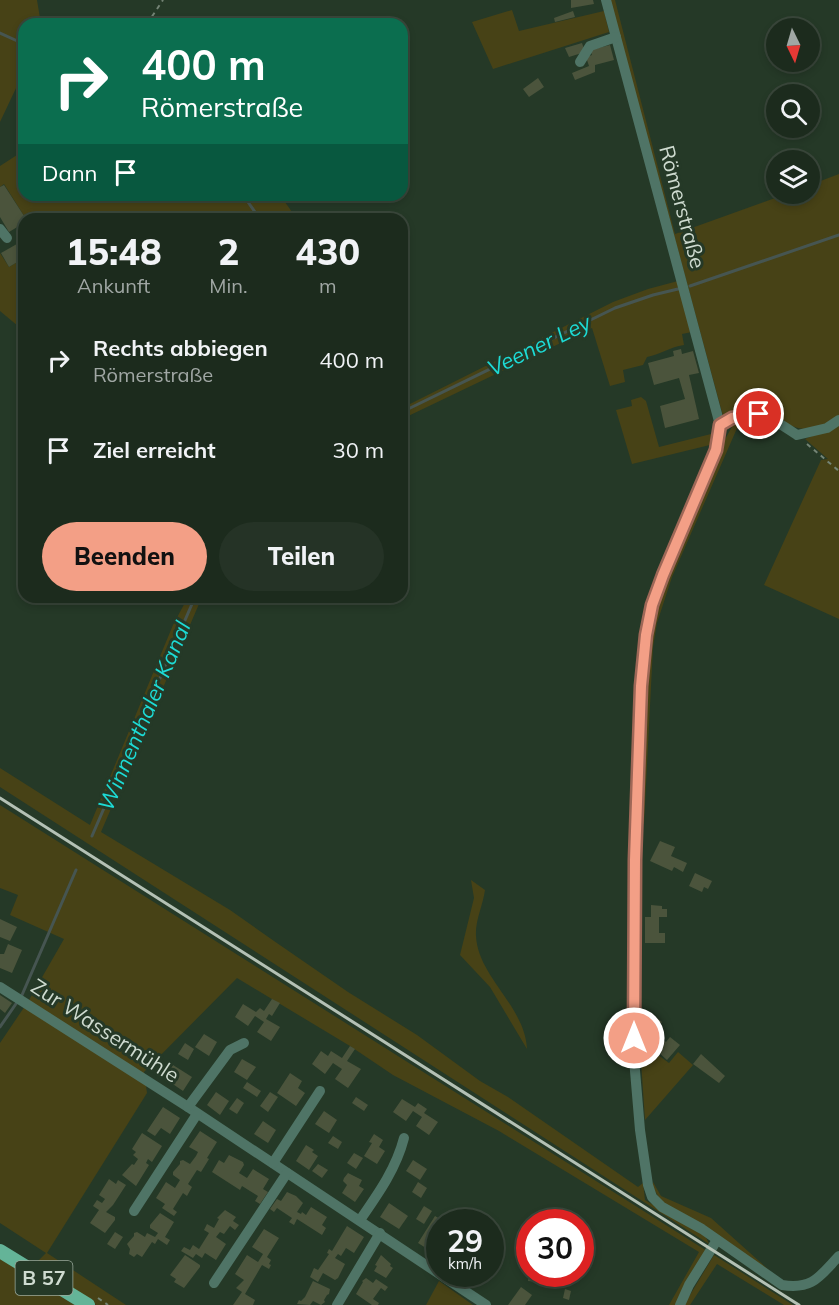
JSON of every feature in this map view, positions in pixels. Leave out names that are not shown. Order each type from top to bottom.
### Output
[{"type":"main road","name":"B 57","points":[[0,1251],[87,1305]]},
{"type":"street","name":"Römerstraße","points":[[606,0],[720,425],[716,450],[652,605],[646,635],[641,686],[633,938],[634,1059],[640,1130],[648,1185],[652,1197],[662,1207],[702,1229],[782,1285],[795,1287],[808,1285],[839,1256]]},
{"type":"street","points":[[580,62],[590,46],[615,37]]},
{"type":"street","points":[[0,229],[7,238]]},
{"type":"street","points":[[720,425],[732,418],[759,414],[771,418],[797,435],[827,428],[839,420]]},
{"type":"street","name":"Zur Wassermühle","points":[[4,990],[273,1163],[486,1305]]},
{"type":"street","name":"Zur Wassermühle","points":[[134,1211],[230,1050],[244,1043]]},
{"type":"street","points":[[273,1163],[321,1091]]},
{"type":"street","points":[[360,1220],[387,1181],[400,1154],[404,1138]]},
{"type":"street","points":[[214,1283],[287,1173]]},
{"type":"street","points":[[337,1305],[380,1233]]},
{"type":"street","points":[[680,1305],[689,1285],[717,1240]]},
{"type":"path","points":[[151,18],[163,0]]},
{"type":"path","points":[[797,435],[839,471]]},
{"type":"shaded area","points":[[0,0],[37,0],[40,18],[18,18],[18,86],[0,122]]},
{"type":"shaded area","points":[[610,0],[615,0],[675,234],[766,201],[766,204],[820,204],[820,181],[839,174],[839,417],[815,428],[801,429],[756,409],[723,416]]},
{"type":"shaded area","points":[[512,10],[519,31],[604,11],[609,32],[493,69],[472,22]]},
{"type":"shaded area","points":[[17,155],[18,201],[284,201],[293,213],[22,213],[4,184],[0,187],[0,166]]},
{"type":"shaded area","points":[[0,253],[9,267],[18,262],[18,326],[0,311]]},
{"type":"shaded area","points":[[678,281],[692,332],[682,334],[684,345],[647,357],[643,365],[623,370],[625,382],[610,386],[592,328],[408,416],[408,405],[613,302]]},
{"type":"shaded area","points":[[641,397],[646,401],[659,447],[715,433],[714,444],[632,464],[616,410],[632,406],[631,400]]},
{"type":"shaded area","points":[[754,417],[770,424],[753,421],[738,426],[672,577],[657,623],[653,647],[644,824],[640,823],[644,708],[653,619],[662,589],[723,443],[734,423]]},
{"type":"shaded area","points":[[839,424],[839,619],[764,585],[821,460],[828,459],[805,439]]},
{"type":"shaded area","points":[[185,603],[199,603],[101,832],[230,910],[638,1187],[643,1183],[645,1200],[705,1235],[709,1244],[0,787],[0,768],[90,825],[173,625]]},
{"type":"shaded area","points":[[0,805],[707,1251],[677,1305],[669,1305],[699,1252],[499,1131],[393,1075],[350,1046],[237,978],[144,1072],[147,1093],[47,1253],[126,1305],[96,1305],[35,1264],[46,1253],[0,1223],[0,1043],[29,1000],[64,939],[10,915],[18,895],[0,888]]},
{"type":"shaded area","points":[[471,880],[485,890],[476,930],[479,951],[492,978],[518,1019],[527,1049],[490,987],[460,955],[474,898]]},
{"type":"shaded area","points":[[678,1052],[693,1065],[645,1120],[641,1061],[658,1055],[669,1063]]},
{"type":"shaded area","points":[[653,1182],[661,1196],[711,1218],[770,1271],[663,1204],[653,1188]]},
{"type":"shaded area","points":[[0,1251],[18,1270],[75,1305],[0,1305]]},
{"type":"shaded area","points":[[714,1255],[793,1305],[784,1305],[717,1264],[690,1305],[684,1305]]},
{"type":"shaded area","points":[[436,1287],[448,1287],[473,1305],[426,1305]]},
{"type":"building","points":[[571,0],[593,0],[594,4],[571,8]]},
{"type":"building","points":[[573,11],[575,17],[555,22],[554,18]]},
{"type":"building","points":[[582,43],[585,52],[569,57],[565,48]]},
{"type":"building","points":[[610,45],[614,60],[595,65],[595,72],[575,80],[572,73],[589,66],[586,57],[592,55],[590,50]]},
{"type":"building","points":[[538,78],[544,87],[529,97],[523,89]]},
{"type":"building","points":[[4,185],[22,213],[18,213],[18,227],[9,232],[0,217],[0,187]]},
{"type":"building","points":[[18,243],[18,262],[9,267],[1,253]]},
{"type":"building","points":[[681,349],[682,354],[693,351],[699,373],[689,375],[699,419],[665,428],[660,406],[685,399],[679,378],[654,385],[648,363],[674,356],[673,351]]},
{"type":"building","points":[[660,841],[675,847],[671,856],[687,863],[683,872],[674,867],[672,871],[650,861]]},
{"type":"building","points":[[695,873],[712,881],[708,889],[704,887],[702,892],[689,886]]},
{"type":"building","points":[[651,905],[667,909],[667,917],[659,917],[659,933],[665,933],[665,943],[645,943],[645,917],[651,917]]},
{"type":"building","points":[[0,919],[17,927],[10,941],[0,937]]},
{"type":"building","points":[[8,944],[22,950],[12,973],[0,968],[0,954],[4,954]]},
{"type":"building","points":[[0,995],[12,1003],[5,1013],[0,1009]]},
{"type":"building","points":[[272,999],[280,1003],[272,1016],[269,1014],[266,1019],[280,1027],[271,1041],[257,1032],[264,1022],[255,1016],[248,1026],[235,1017],[243,1004],[256,1012],[260,1008],[264,1011]]},
{"type":"building","points":[[653,1015],[662,1022],[653,1032],[644,1024]]},
{"type":"building","points":[[655,1033],[666,1042],[670,1037],[680,1045],[667,1060],[647,1042]]},
{"type":"building","points":[[204,1034],[217,1042],[209,1056],[195,1047]]},
{"type":"building","points":[[185,1043],[194,1049],[188,1060],[178,1054]]},
{"type":"building","points":[[350,1046],[355,1049],[347,1061],[361,1069],[348,1088],[335,1079],[342,1069],[333,1063],[325,1074],[312,1064],[321,1051],[328,1056],[331,1051],[342,1058]]},
{"type":"building","points":[[701,1054],[725,1076],[719,1083],[693,1064]]},
{"type":"building","points":[[242,1059],[256,1067],[247,1080],[234,1072]]},
{"type":"building","points":[[173,1065],[192,1077],[183,1091],[164,1078]]},
{"type":"building","points":[[290,1073],[302,1081],[298,1088],[305,1093],[296,1106],[277,1093]]},
{"type":"building","points":[[247,1082],[261,1091],[257,1097],[243,1088]]},
{"type":"building","points":[[216,1092],[229,1101],[220,1115],[207,1105]]},
{"type":"building","points":[[270,1092],[278,1097],[268,1112],[260,1106]]},
{"type":"building","points":[[356,1097],[368,1105],[364,1111],[352,1103]]},
{"type":"building","points":[[237,1098],[244,1103],[237,1114],[229,1109]]},
{"type":"building","points":[[402,1099],[415,1107],[418,1103],[427,1109],[424,1113],[438,1122],[429,1135],[416,1126],[422,1117],[413,1111],[406,1121],[393,1112]]},
{"type":"building","points":[[163,1107],[180,1118],[170,1134],[161,1128],[155,1136],[147,1131]]},
{"type":"building","points":[[324,1111],[337,1120],[329,1133],[315,1124]]},
{"type":"building","points":[[263,1121],[276,1130],[268,1143],[254,1134]]},
{"type":"building","points":[[200,1131],[217,1142],[201,1172],[197,1170],[188,1184],[192,1187],[187,1196],[183,1193],[173,1209],[177,1212],[174,1216],[162,1208],[165,1204],[156,1198],[166,1182],[175,1188],[180,1180],[173,1175],[173,1172],[180,1161],[183,1160],[190,1164],[196,1156],[198,1152],[189,1147]]},
{"type":"building","points":[[142,1133],[162,1146],[152,1162],[148,1159],[146,1163],[149,1165],[136,1186],[122,1175],[138,1159],[133,1155],[136,1152],[132,1149]]},
{"type":"building","points":[[374,1134],[383,1140],[379,1147],[385,1151],[377,1164],[364,1156],[372,1143],[369,1142]]},
{"type":"building","points":[[333,1136],[342,1142],[338,1149],[328,1143]]},
{"type":"building","points":[[306,1145],[318,1156],[309,1170],[296,1161]]},
{"type":"building","points":[[354,1153],[363,1158],[356,1169],[347,1163]]},
{"type":"building","points":[[229,1155],[243,1162],[244,1165],[239,1173],[247,1178],[253,1169],[269,1179],[263,1189],[268,1192],[260,1204],[255,1201],[258,1196],[242,1186],[240,1190],[212,1172],[219,1160],[224,1163]]},
{"type":"building","points":[[413,1160],[427,1169],[420,1180],[406,1171]]},
{"type":"building","points":[[318,1164],[328,1170],[322,1178],[312,1171]]},
{"type":"building","points":[[348,1173],[362,1180],[359,1186],[364,1189],[355,1202],[342,1193],[347,1185],[343,1181]]},
{"type":"building","points":[[109,1179],[116,1184],[118,1180],[126,1185],[106,1212],[115,1217],[115,1220],[105,1233],[90,1223],[99,1210],[93,1206],[97,1200],[102,1203],[105,1199],[99,1195]]},
{"type":"building","points":[[418,1182],[427,1188],[421,1198],[412,1192]]},
{"type":"building","points":[[287,1192],[296,1196],[303,1203],[297,1212],[306,1215],[311,1207],[327,1217],[322,1225],[326,1228],[322,1235],[297,1219],[294,1225],[289,1222],[292,1218],[277,1208],[274,1212],[270,1209],[277,1199],[281,1201]]},
{"type":"building","points":[[389,1203],[408,1216],[399,1229],[380,1217]]},
{"type":"building","points":[[424,1206],[429,1209],[426,1209],[424,1224],[416,1219]]},
{"type":"building","points":[[225,1210],[236,1217],[233,1221],[239,1225],[235,1230],[230,1226],[224,1234],[220,1232],[216,1237],[226,1244],[216,1260],[205,1253],[202,1258],[196,1254],[193,1258],[181,1251],[184,1247],[190,1250],[193,1245],[199,1249],[209,1233],[204,1230],[207,1224],[214,1228],[219,1219],[217,1218]]},
{"type":"building","points":[[160,1213],[174,1222],[165,1237],[170,1240],[167,1245],[158,1239],[155,1244],[152,1242],[142,1257],[129,1254],[130,1249],[127,1244],[134,1233],[137,1232],[145,1237],[147,1233],[155,1237],[158,1233],[150,1228],[150,1225]]},
{"type":"building","points":[[347,1226],[364,1237],[354,1253],[346,1248],[341,1256],[338,1254],[335,1258],[345,1264],[338,1278],[335,1280],[323,1273],[318,1282],[310,1277],[314,1268],[318,1270],[329,1254],[327,1253],[329,1249],[332,1251]]},
{"type":"building","points":[[264,1229],[279,1238],[267,1257],[271,1260],[269,1264],[271,1265],[269,1269],[262,1265],[245,1294],[255,1300],[253,1305],[233,1305],[242,1292],[236,1288],[244,1280],[235,1274],[247,1255],[258,1262],[263,1254],[252,1247]]},
{"type":"building","points":[[426,1230],[426,1248],[418,1243]]},
{"type":"building","points":[[115,1232],[123,1237],[115,1249],[107,1244]]},
{"type":"building","points":[[185,1255],[200,1267],[184,1288],[174,1282],[176,1279],[170,1275]]},
{"type":"building","points":[[381,1255],[393,1268],[386,1278],[374,1271]]},
{"type":"building","points":[[366,1278],[373,1283],[376,1279],[388,1287],[385,1291],[381,1288],[373,1299],[379,1303],[378,1305],[372,1305],[356,1294],[362,1281]]},
{"type":"building","points":[[313,1281],[330,1289],[325,1302],[321,1305],[313,1301],[310,1305],[297,1304],[305,1297]]},
{"type":"building","points":[[521,1287],[532,1295],[525,1305],[508,1305]]},
{"type":"building","points":[[565,1289],[571,1291],[569,1300],[563,1298]]},
{"type":"waterway","name":"Winnenthaler Kanal","points":[[0,33],[18,41]]},
{"type":"waterway","name":"Winnenthaler Kanal","points":[[247,201],[256,213]]},
{"type":"waterway","name":"Veener Ley","points":[[690,286],[839,235]]},
{"type":"waterway","name":"Veener Ley","points":[[408,409],[615,308],[678,289]]},
{"type":"waterway","name":"Winnenthaler Kanal","points":[[92,836],[192,603]]},
{"type":"waterway","name":"Winnenthaler Kanal","points":[[0,1027],[22,995],[76,870]]},
{"type":"railway","points":[[0,798],[799,1305]]},
{"type":"route","points":[[634,1038],[633,938],[641,686],[646,635],[652,605],[669,558],[712,461],[720,425],[732,418],[759,414]]}]
